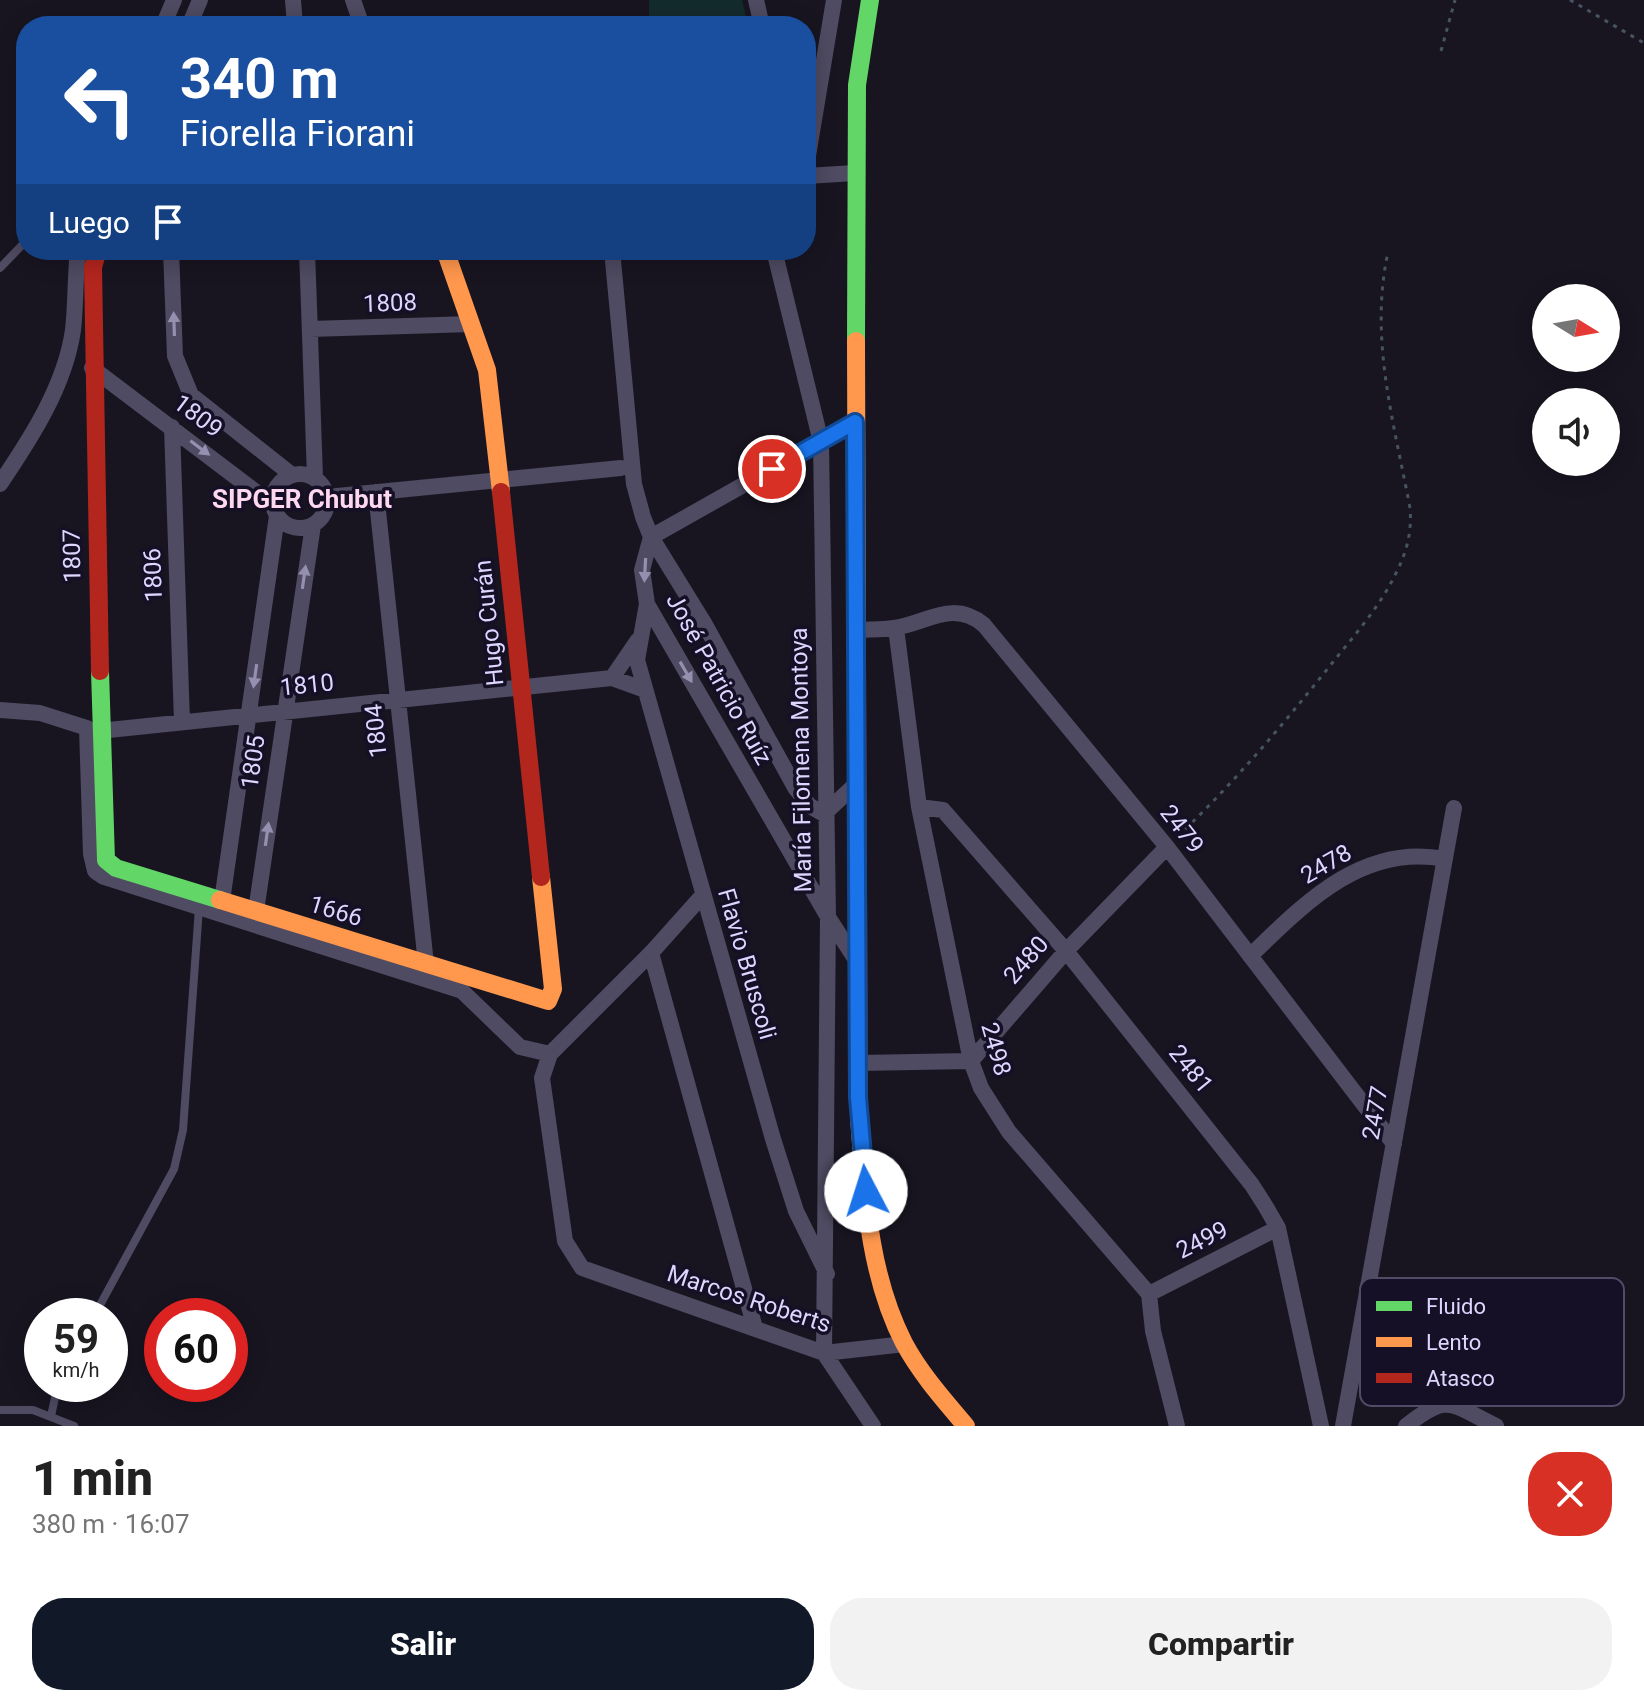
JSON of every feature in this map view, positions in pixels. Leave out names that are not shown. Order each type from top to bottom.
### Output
[{"type":"street","points":[[816,108],[834,0]]},
{"type":"street","points":[[870,0],[857,85],[855,173],[856,960],[858,1063],[868,1223],[877,1271],[905,1344],[930,1383],[966,1426]]},
{"type":"street","points":[[816,175],[855,173]]},
{"type":"street","points":[[0,484],[37,427],[67,357],[73,330],[77,260]]},
{"type":"street","name":"1807","points":[[95,260],[92,368],[93,730],[106,860]]},
{"type":"street","name":"1809","points":[[171,260],[175,356],[191,395],[292,475]]},
{"type":"street","points":[[307,260],[315,477],[327,497],[326,510],[313,525],[293,528],[275,510],[277,487],[292,475],[302,473],[315,477]]},
{"type":"street","name":"Hugo Curán","points":[[449,260],[487,370],[552,997]]},
{"type":"street","name":"José Patricio Ruíz","points":[[613,260],[634,484],[643,517],[651,537],[704,623],[796,789],[810,806],[824,814]]},
{"type":"street","name":"María Filomena Montoya","points":[[776,260],[821,442],[824,814],[828,917],[824,1353]]},
{"type":"street","name":"1808","points":[[310,329],[471,324]]},
{"type":"street","name":"1809","points":[[92,368],[172,427],[275,510]]},
{"type":"street","points":[[651,537],[855,422]]},
{"type":"street","points":[[628,424],[621,442],[625,499],[643,517]]},
{"type":"street","name":"1806","points":[[172,427],[182,722]]},
{"type":"street","points":[[327,497],[621,468]]},
{"type":"street","name":"1804","points":[[376,492],[426,964]]},
{"type":"street","name":"1805","points":[[222,901],[275,510]]},
{"type":"street","name":"1805","points":[[256,911],[313,525]]},
{"type":"street","name":"José Patricio Ruíz","points":[[651,537],[642,570],[647,604],[856,960]]},
{"type":"street","points":[[645,690],[612,678],[639,639],[647,604]]},
{"type":"street","name":"2479","points":[[855,630],[896,628],[943,612],[973,616],[1167,847],[1394,1144]]},
{"type":"street","name":"2498","points":[[896,628],[919,807],[971,1061],[981,1088],[1009,1132],[1149,1294]]},
{"type":"street","name":"Flavio Bruscoli","points":[[639,639],[637,660],[702,896],[796,1211],[827,1275]]},
{"type":"street","name":"1810","points":[[0,710],[40,713],[93,730],[612,678]]},
{"type":"street","points":[[93,730],[91,854],[95,871],[115,881],[462,991],[520,1047],[550,1054],[651,953],[702,896]]},
{"type":"street","points":[[824,814],[856,784]]},
{"type":"street","name":"2481","points":[[919,807],[943,810],[1066,951],[1252,1185],[1278,1228],[1321,1426]]},
{"type":"street","name":"2477","points":[[1370,1278],[1454,808]]},
{"type":"street","name":"2480","points":[[971,1061],[1066,951],[1167,847]]},
{"type":"street","name":"2478","points":[[1250,956],[1315,894],[1347,875],[1388,860],[1420,855],[1445,859]]},
{"type":"street","name":"1666","points":[[106,860],[116,868],[543,1001],[552,997]]},
{"type":"street","points":[[651,953],[755,1328]]},
{"type":"street","name":"Marcos Roberts","points":[[550,1054],[542,1078],[565,1241],[582,1268],[824,1353],[905,1344]]},
{"type":"street","points":[[858,1063],[971,1061]]},
{"type":"street","name":"2499","points":[[1149,1294],[1278,1228]]},
{"type":"street","points":[[1149,1294],[1153,1331],[1177,1426]]},
{"type":"street","name":"2477","points":[[1343,1426],[1360,1332]]},
{"type":"street","points":[[824,1353],[873,1426]]},
{"type":"street","points":[[1406,1426],[1431,1406]]},
{"type":"street","points":[[1454,1406],[1496,1426]]},
{"type":"lane","points":[[0,268],[16,251]]},
{"type":"lane","points":[[104,1298],[174,1169],[183,1130],[199,907]]},
{"type":"lane","points":[[51,1416],[54,1402]]},
{"type":"lane","points":[[0,1410],[33,1410],[74,1426]]},
{"type":"path","points":[[1441,51],[1455,0]]},
{"type":"path","points":[[1570,0],[1644,43]]},
{"type":"path","points":[[1167,847],[1257,757],[1357,632],[1396,574],[1405,550],[1412,529],[1410,508],[1380,347],[1379,292],[1388,252]]},
{"type":"green space","points":[[649,0],[742,0],[746,16],[649,16]]},
{"type":"traffic: fast","points":[[856,341],[857,85],[870,0]]},
{"type":"traffic: fast","points":[[100,671],[106,860],[116,868],[220,900]]},
{"type":"traffic: slow","points":[[448,260],[487,370],[501,492]]},
{"type":"traffic: slow","points":[[856,341],[857,668]]},
{"type":"traffic: slow","points":[[220,900],[548,1001],[553,989],[541,877]]},
{"type":"traffic: slow","points":[[859,1117],[870,1232],[892,1316],[917,1365],[966,1426]]},
{"type":"traffic: jam","points":[[95,260],[100,671]]},
{"type":"traffic: jam","points":[[501,492],[541,877]]},
{"type":"traffic: jam","points":[[857,668],[859,1117]]},
{"type":"district","name":"SIPGER Chubut","points":[[302,499]]},
{"type":"route","points":[[772,469],[855,422],[856,960],[858,1097],[866,1191]]}]
